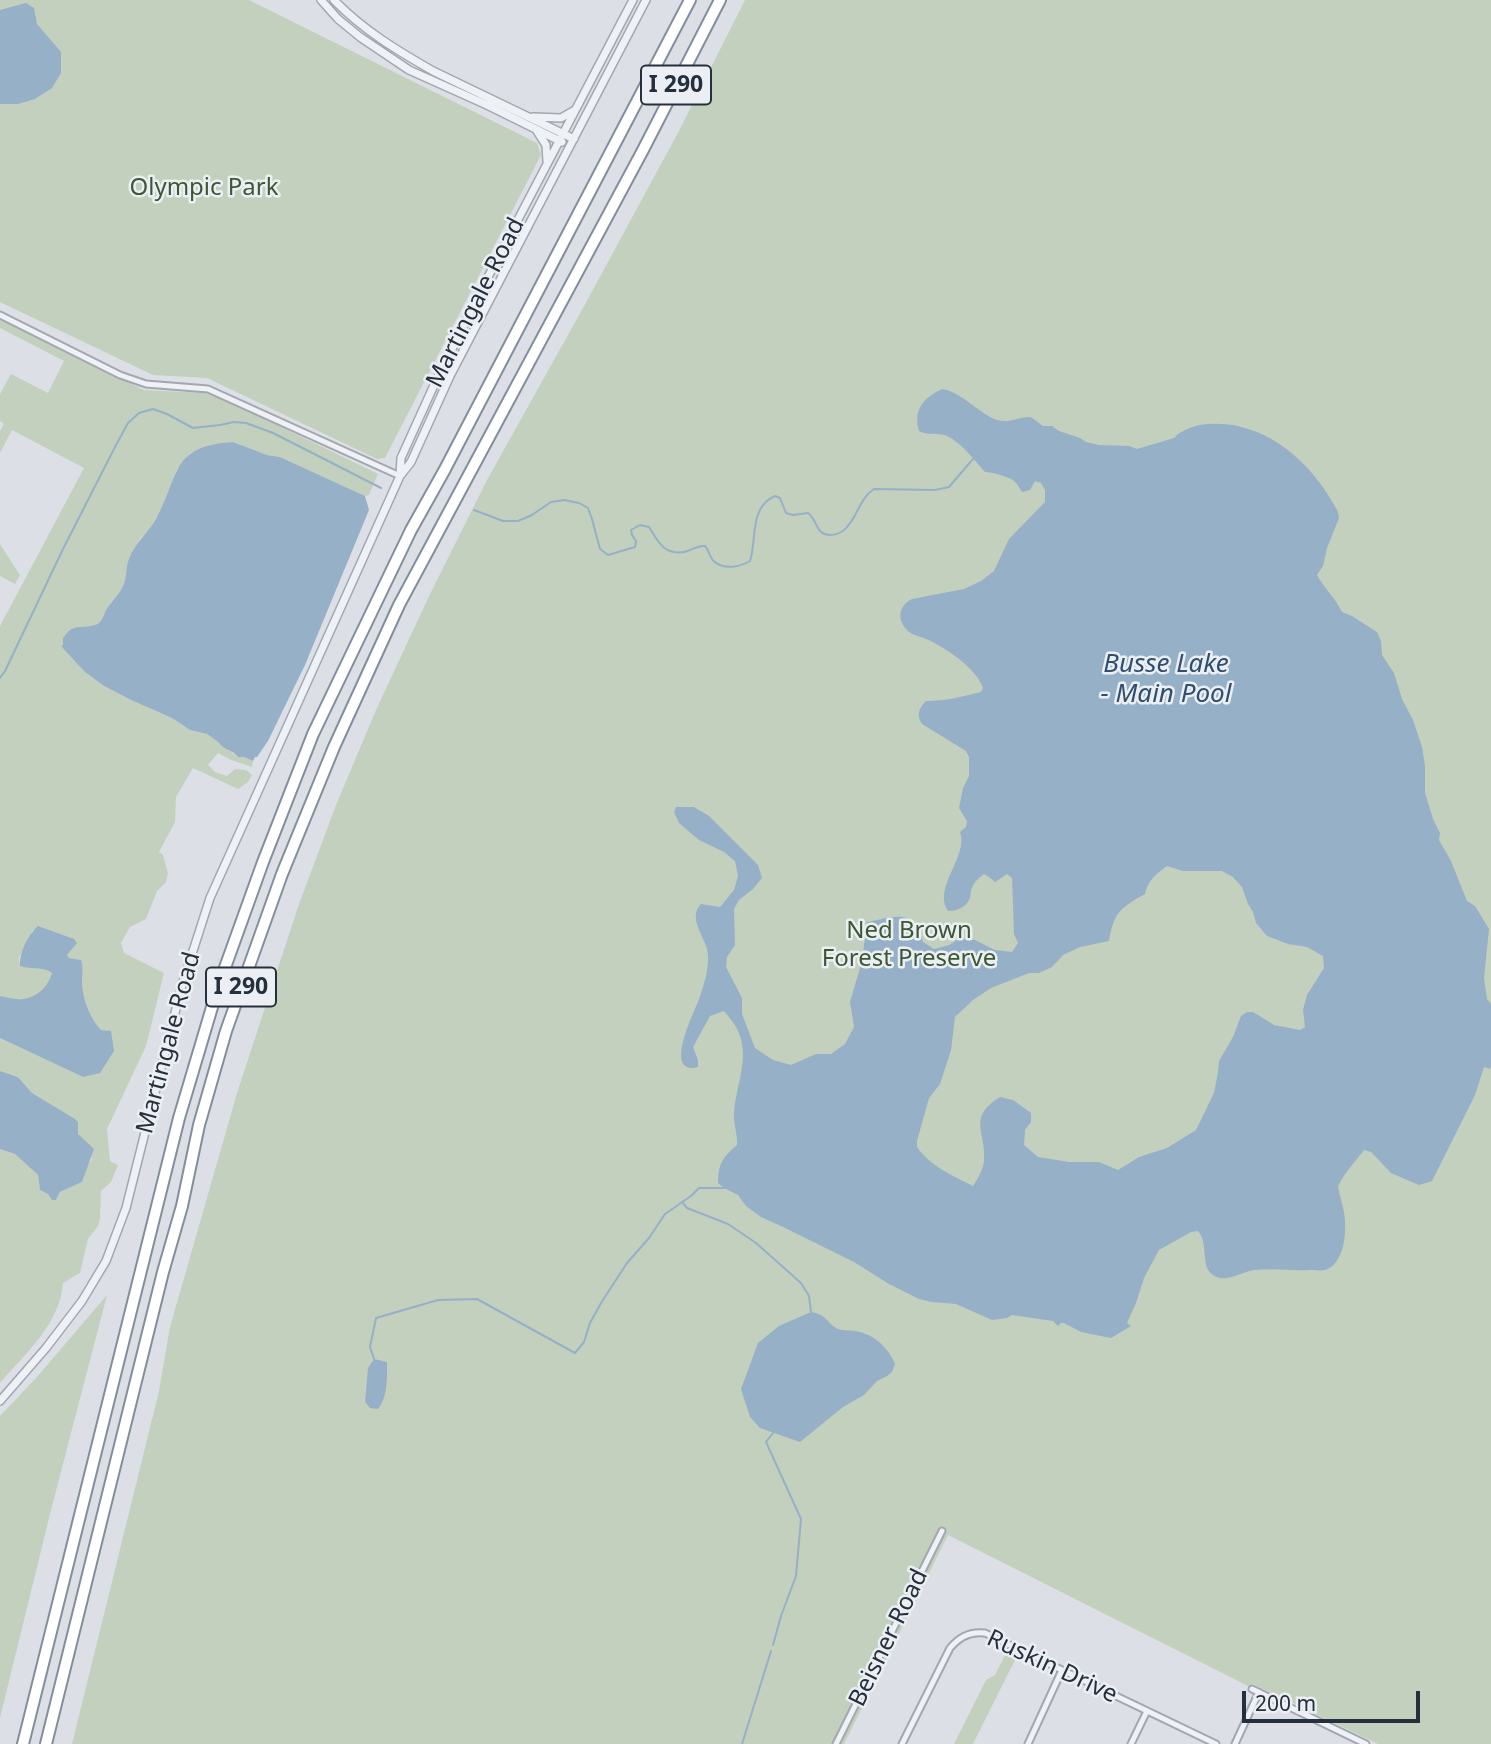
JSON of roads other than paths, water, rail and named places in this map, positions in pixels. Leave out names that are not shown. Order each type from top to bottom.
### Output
[{"type":"highway","name":"I 290","points":[[23,1744],[179,1118],[218,987],[262,862],[313,734],[411,530],[690,0]]},
{"type":"highway","name":"I 290","points":[[46,1744],[163,1272],[182,1206],[199,1125],[226,1031],[282,874],[334,747],[399,605],[643,150],[720,0]]},
{"type":"street","points":[[321,0],[360,37],[409,70],[534,128],[561,137]]},
{"type":"street","points":[[334,0],[376,36],[413,60],[526,116],[572,143]]},
{"type":"street","name":"Martingale Road","points":[[400,475],[401,458],[426,402],[489,275],[633,0]]},
{"type":"street","name":"Martingale Road","points":[[0,1401],[75,1310],[106,1261],[126,1208],[182,985],[210,898],[400,475],[411,462],[450,376],[646,0]]},
{"type":"street","points":[[526,116],[560,118],[576,109]]},
{"type":"street","points":[[534,128],[546,145],[548,163]]},
{"type":"street","points":[[0,315],[120,375],[146,384],[208,389],[400,475]]},
{"type":"street","name":"Beisner Road","points":[[836,1744],[942,1531]]},
{"type":"street","name":"Ruskin Drive","points":[[902,1744],[950,1648],[957,1640],[976,1632],[985,1633],[1216,1744]]},
{"type":"street","points":[[1028,1744],[1062,1670]]},
{"type":"street","points":[[1235,1744],[1255,1690],[1366,1744]]},
{"type":"street","points":[[1131,1744],[1147,1712]]},
{"type":"water","points":[[26,3],[34,8],[37,24],[61,52],[61,73],[52,88],[35,99],[18,104],[0,104],[0,10]]},
{"type":"water","name":"Busse Lake - Main Pool","points":[[942,389],[950,391],[996,419],[1006,421],[1031,417],[1043,426],[1052,426],[1099,445],[1129,446],[1137,449],[1174,438],[1194,426],[1229,425],[1268,437],[1301,462],[1328,494],[1339,518],[1323,566],[1317,575],[1342,612],[1377,632],[1382,655],[1394,673],[1422,747],[1425,793],[1440,833],[1439,840],[1451,861],[1467,901],[1475,906],[1489,929],[1484,978],[1487,999],[1491,1004],[1491,1066],[1490,1069],[1484,1067],[1475,1095],[1432,1181],[1419,1185],[1391,1173],[1371,1152],[1364,1150],[1338,1186],[1345,1218],[1344,1244],[1335,1263],[1325,1270],[1261,1269],[1228,1278],[1218,1277],[1209,1271],[1198,1231],[1191,1232],[1159,1250],[1144,1278],[1127,1323],[1131,1326],[1111,1338],[1081,1332],[1064,1323],[1058,1326],[1053,1321],[1012,1315],[992,1320],[956,1304],[919,1299],[854,1262],[761,1217],[746,1206],[738,1195],[718,1183],[722,1161],[737,1145],[734,1112],[743,1050],[736,1027],[724,1011],[710,1016],[693,1047],[698,1067],[688,1067],[681,1054],[708,966],[707,949],[696,920],[697,909],[701,904],[720,907],[734,890],[738,876],[735,861],[724,852],[699,840],[679,823],[674,812],[676,807],[694,807],[709,816],[758,865],[762,878],[739,900],[734,909],[735,945],[727,957],[726,967],[742,998],[742,1014],[755,1048],[773,1060],[791,1065],[816,1054],[831,1054],[845,1044],[854,1027],[850,1002],[862,961],[867,922],[894,917],[909,919],[915,923],[923,942],[934,949],[949,945],[960,938],[975,940],[995,950],[1012,952],[1018,943],[1014,934],[1012,878],[1007,874],[995,882],[984,874],[974,884],[970,899],[960,909],[948,911],[944,902],[947,882],[960,851],[960,832],[966,827],[967,821],[959,808],[963,788],[969,776],[969,757],[966,751],[922,724],[919,712],[926,701],[960,697],[981,692],[983,688],[961,661],[931,641],[909,632],[901,621],[900,613],[904,605],[912,599],[964,589],[994,571],[1009,539],[1045,502],[1045,490],[1041,483],[1035,481],[1030,490],[1022,492],[1012,479],[985,472],[952,439],[919,431],[917,417],[921,405]],"holes":[[[1167,866],[1183,871],[1222,871],[1233,877],[1242,887],[1256,923],[1267,936],[1288,944],[1307,947],[1323,956],[1324,968],[1307,995],[1303,1010],[1305,1027],[1300,1030],[1274,1025],[1253,1012],[1241,1016],[1219,1061],[1214,1093],[1196,1130],[1167,1148],[1139,1157],[1118,1170],[1099,1162],[1069,1162],[1038,1157],[1024,1145],[1025,1130],[1031,1122],[1031,1113],[1013,1100],[1000,1097],[990,1105],[981,1119],[984,1161],[973,1186],[928,1160],[917,1147],[917,1141],[929,1098],[940,1084],[951,1050],[955,1017],[991,988],[1029,973],[1039,973],[1052,967],[1063,955],[1080,947],[1109,941],[1116,917],[1130,903],[1145,894],[1150,881],[1156,875]]]},
{"type":"water","points":[[233,442],[280,457],[365,496],[369,510],[305,665],[268,741],[253,761],[238,757],[207,734],[190,730],[172,718],[104,686],[85,672],[61,646],[63,638],[70,630],[98,624],[119,593],[132,553],[156,519],[174,476],[187,457],[213,445]]},
{"type":"water","points":[[38,926],[74,939],[77,943],[67,955],[69,958],[81,960],[87,1008],[101,1030],[111,1031],[114,1051],[100,1073],[83,1077],[0,1038],[0,996],[20,999],[33,996],[45,986],[52,973],[20,966],[25,945]]},
{"type":"water","points":[[0,1071],[18,1077],[32,1093],[75,1119],[78,1122],[78,1134],[94,1149],[82,1182],[60,1192],[56,1200],[52,1200],[40,1190],[38,1175],[15,1154],[0,1149]]},
{"type":"water","points":[[811,1312],[821,1315],[838,1329],[855,1331],[874,1338],[884,1347],[895,1364],[892,1372],[877,1381],[864,1395],[843,1407],[800,1442],[760,1428],[750,1417],[741,1389],[758,1343],[779,1326]]},
{"type":"water","points":[[374,1359],[387,1362],[385,1393],[378,1409],[370,1408],[365,1402],[368,1368]]},
{"type":"waterway","points":[[0,678],[115,447],[128,423],[139,413],[153,409],[193,428],[234,422],[246,423],[273,433],[381,488]]},
{"type":"waterway","points":[[474,510],[503,521],[518,521],[551,502],[564,500],[579,503],[588,508],[600,549],[608,555],[635,547],[636,541],[631,530],[640,525],[649,527],[666,549],[684,552],[705,546],[715,562],[732,567],[750,561],[755,525],[761,508],[775,496],[780,498],[786,513],[808,513],[821,532],[835,534],[847,527],[865,497],[874,489],[935,490],[949,487],[973,459]]},
{"type":"waterway","points":[[374,1359],[370,1347],[376,1318],[438,1300],[477,1299],[575,1353],[584,1342],[601,1303],[627,1263],[665,1214],[699,1188],[724,1188]]},
{"type":"waterway","points":[[682,1202],[687,1208],[728,1224],[756,1243],[801,1283],[809,1296],[811,1312]]},
{"type":"waterway","points":[[773,1433],[766,1442],[801,1519],[796,1576],[773,1645]]},
{"type":"waterway","points":[[742,1744],[771,1651]]},
{"type":"park label","name":"Olympic Park","points":[[204,188]]},
{"type":"park label","name":"Ned Brown Forest Preserve","points":[[909,945]]}]
